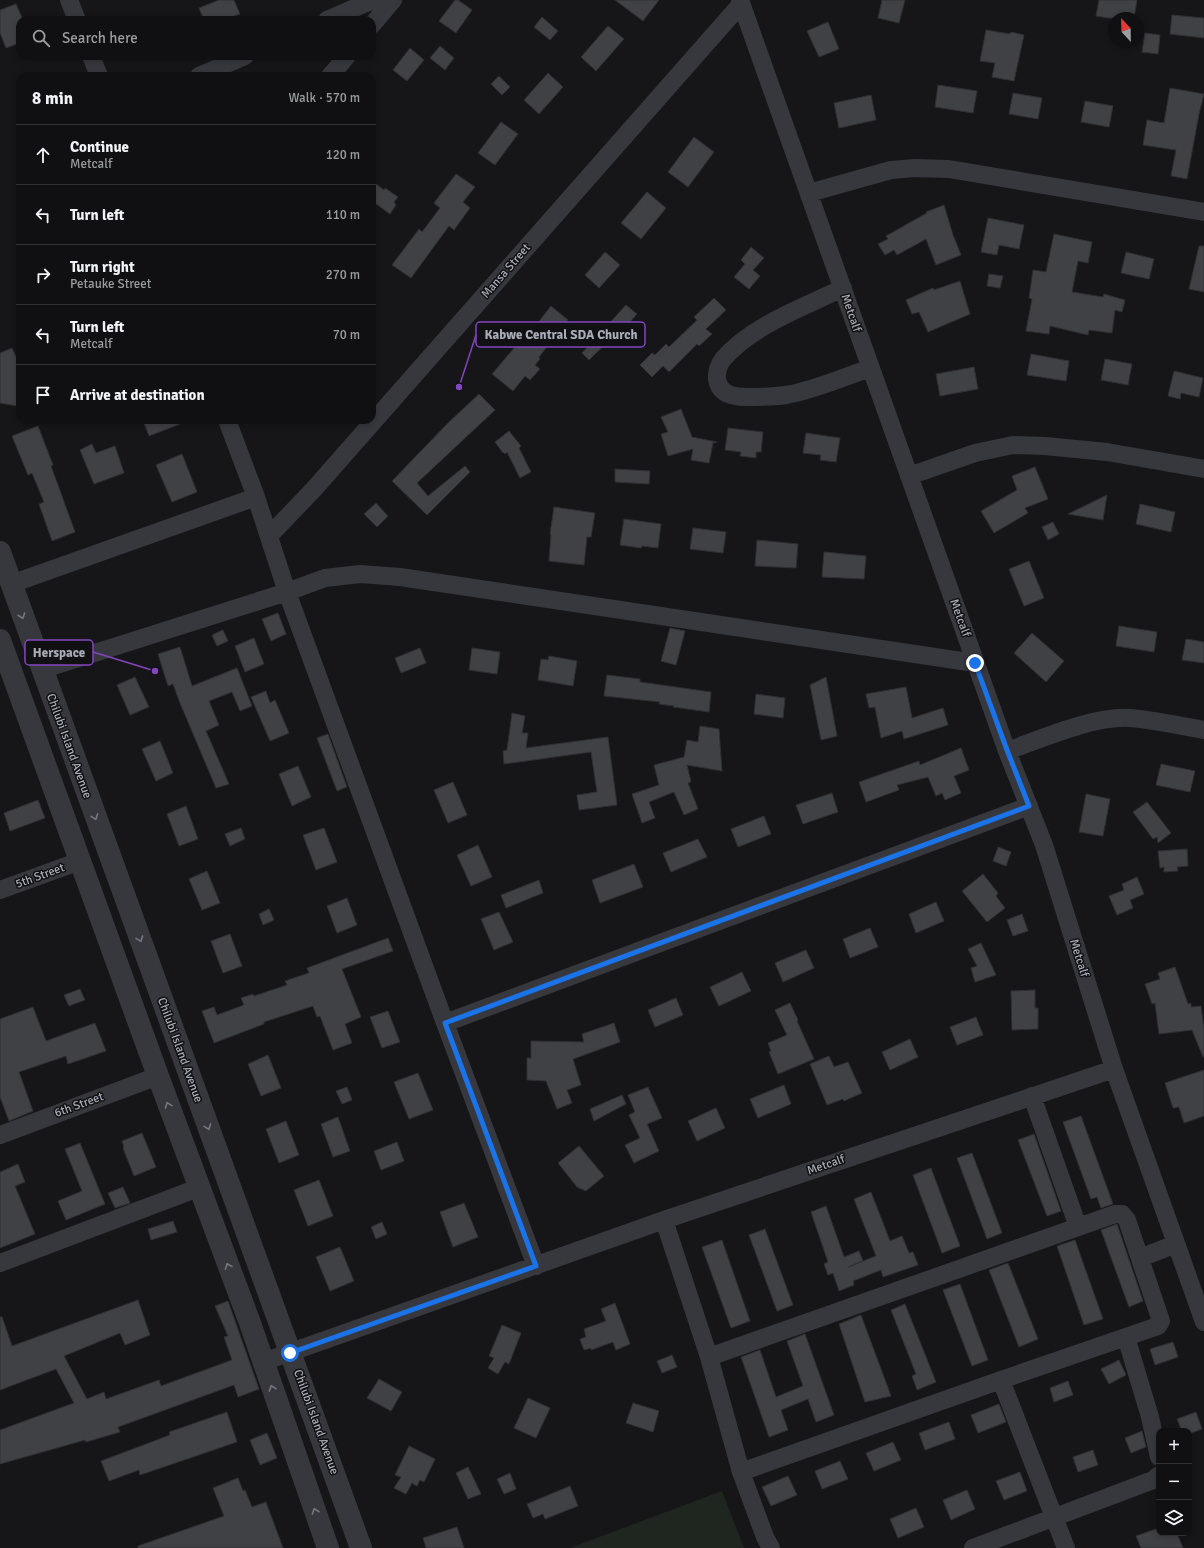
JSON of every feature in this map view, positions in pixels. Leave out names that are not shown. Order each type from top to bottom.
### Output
[{"type":"street","points":[[69,0],[75,16]]},
{"type":"street","points":[[336,16],[373,0]]},
{"type":"street","points":[[376,20],[393,0]]},
{"type":"street","name":"Metcalf","points":[[263,1362],[664,1220],[1114,1069],[1044,845],[975,663],[740,2]]},
{"type":"street","name":"Mansa Street","points":[[376,418],[740,2]]},
{"type":"street","points":[[93,60],[97,72]]},
{"type":"street","points":[[208,72],[236,60]]},
{"type":"street","points":[[333,72],[344,60]]},
{"type":"street","points":[[809,194],[891,170],[915,168],[949,169],[1204,212]]},
{"type":"street","points":[[842,288],[760,328],[736,345],[721,360],[716,374],[718,385],[725,393],[737,397],[787,395],[807,390],[871,368]]},
{"type":"street","points":[[229,424],[256,497],[287,592],[536,1266]]},
{"type":"street","name":"Mansa Street","points":[[269,536],[314,489],[371,424]]},
{"type":"street","points":[[909,476],[975,453],[1013,446],[1045,446],[1106,452],[1204,469]]},
{"type":"street","points":[[11,584],[256,497]]},
{"type":"street","name":"Chilubi Island Avenue","points":[[0,552],[41,670],[361,1548]]},
{"type":"street","points":[[41,670],[287,592],[325,578],[360,574],[400,577],[975,663]]},
{"type":"street","points":[[0,640],[198,1188],[263,1362],[328,1548]]},
{"type":"street","points":[[1007,750],[1090,723],[1110,719],[1130,718],[1204,730]]},
{"type":"street","points":[[445,1023],[1029,806]]},
{"type":"street","name":"5th Street","points":[[0,890],[80,861]]},
{"type":"street","points":[[1114,1069],[1204,1322]]},
{"type":"street","name":"6th Street","points":[[0,1134],[158,1076]]},
{"type":"street","points":[[1032,1096],[1078,1227]]},
{"type":"street","points":[[0,1263],[198,1188]]},
{"type":"street","points":[[709,1357],[1115,1214],[1122,1214],[1127,1220],[1161,1321],[1158,1326],[741,1472]]},
{"type":"street","points":[[664,1220],[709,1357],[741,1472],[765,1537],[771,1548]]},
{"type":"street","points":[[1140,1258],[1176,1244]]},
{"type":"street","points":[[1126,1337],[1150,1417],[1156,1444]]},
{"type":"street","points":[[1001,1380],[1066,1548]]},
{"type":"street","points":[[973,1548],[1156,1478]]},
{"type":"shaded area","points":[[722,1491],[744,1548],[570,1548]]},
{"type":"building","points":[[219,0],[234,0],[240,14],[234,16],[202,16],[199,8]]},
{"type":"building","points":[[455,0],[458,0],[472,10],[456,33],[439,21]]},
{"type":"building","points":[[615,0],[659,0],[643,21]]},
{"type":"building","points":[[882,0],[905,0],[899,23],[878,18]]},
{"type":"building","points":[[1099,0],[1137,0],[1135,12],[1108,12],[1108,18],[1096,16]]},
{"type":"building","points":[[16,4],[21,16],[16,16],[16,44],[6,48],[0,33],[0,10]]},
{"type":"building","points":[[1172,15],[1204,18],[1204,38],[1170,34]]},
{"type":"building","points":[[542,17],[558,31],[550,40],[534,27]]},
{"type":"building","points":[[828,22],[839,49],[819,57],[807,31]]},
{"type":"building","points":[[608,26],[624,39],[596,71],[581,57]]},
{"type":"building","points":[[986,30],[1010,34],[1011,32],[1024,35],[1014,81],[992,77],[995,63],[980,61]]},
{"type":"building","points":[[1145,33],[1160,35],[1158,54],[1142,52],[1143,48],[1144,48]]},
{"type":"building","points":[[440,46],[454,58],[445,70],[430,58]]},
{"type":"building","points":[[410,48],[424,60],[407,81],[393,70]]},
{"type":"building","points":[[548,73],[563,87],[539,114],[524,100]]},
{"type":"building","points":[[499,76],[510,87],[502,95],[491,84]]},
{"type":"building","points":[[938,85],[977,91],[973,113],[935,107]]},
{"type":"building","points":[[1170,88],[1204,94],[1187,179],[1171,176],[1176,150],[1143,145],[1147,120],[1164,123]]},
{"type":"building","points":[[1013,93],[1042,98],[1038,119],[1009,114]]},
{"type":"building","points":[[871,95],[876,120],[839,128],[834,103]]},
{"type":"building","points":[[1085,101],[1113,106],[1109,127],[1081,122]]},
{"type":"building","points":[[501,122],[518,134],[495,165],[478,153]]},
{"type":"building","points":[[694,137],[714,152],[688,187],[668,172]]},
{"type":"building","points":[[456,174],[475,187],[463,202],[470,208],[454,230],[449,226],[411,278],[392,265],[419,229],[422,232],[440,208],[434,203]]},
{"type":"building","points":[[376,184],[398,197],[394,202],[396,205],[390,214],[376,204]]},
{"type":"building","points":[[647,192],[666,208],[641,239],[621,223]]},
{"type":"building","points":[[944,205],[961,255],[936,265],[926,239],[897,255],[894,250],[885,255],[878,244],[888,239],[886,236],[927,213],[926,212]]},
{"type":"building","points":[[988,218],[1024,225],[1019,249],[999,245],[997,255],[981,252]]},
{"type":"building","points":[[1054,234],[1092,242],[1088,263],[1078,261],[1072,292],[1103,297],[1104,294],[1125,300],[1122,312],[1115,310],[1112,333],[1089,330],[1088,335],[1050,326],[1049,334],[1026,331],[1032,299],[1029,298],[1033,270],[1046,272]]},
{"type":"building","points":[[1199,246],[1204,246],[1204,292],[1189,289]]},
{"type":"building","points":[[751,247],[764,258],[753,270],[760,276],[749,289],[734,277],[745,264],[741,260]]},
{"type":"building","points":[[605,252],[620,265],[599,288],[585,275]]},
{"type":"building","points":[[1126,252],[1154,259],[1149,279],[1121,273]]},
{"type":"building","points":[[989,274],[1003,276],[1000,288],[987,286]]},
{"type":"building","points":[[960,281],[970,314],[928,332],[919,312],[912,314],[906,300],[933,288],[934,290]]},
{"type":"building","points":[[714,298],[726,310],[706,329],[712,334],[699,346],[697,344],[669,372],[663,366],[652,377],[640,365],[652,353],[655,355],[666,344],[669,347],[697,320],[694,317]]},
{"type":"building","points":[[626,305],[637,314],[621,332],[619,331],[589,360],[582,353]]},
{"type":"building","points":[[551,306],[568,320],[539,357],[540,359],[535,365],[540,369],[530,380],[525,376],[513,391],[492,374],[520,341],[522,343]]},
{"type":"building","points":[[12,348],[16,356],[16,406],[0,403],[0,353]]},
{"type":"building","points":[[1031,354],[1069,361],[1066,381],[1027,375]]},
{"type":"building","points":[[1105,359],[1132,364],[1128,385],[1101,380]]},
{"type":"building","points":[[974,367],[978,389],[940,396],[936,374]]},
{"type":"building","points":[[1174,371],[1203,378],[1199,397],[1181,393],[1180,399],[1168,396]]},
{"type":"building","points":[[479,394],[495,410],[417,483],[428,496],[465,466],[470,472],[427,515],[392,481],[448,423]]},
{"type":"building","points":[[681,409],[692,437],[717,442],[713,443],[709,463],[691,460],[693,449],[668,456],[661,434],[668,432],[661,417]]},
{"type":"building","points":[[144,424],[180,424],[149,436]]},
{"type":"building","points":[[38,426],[53,465],[51,466],[75,532],[52,541],[39,504],[44,502],[32,473],[28,475],[12,436]]},
{"type":"building","points":[[728,428],[763,432],[761,452],[756,452],[756,458],[740,456],[741,452],[725,450]]},
{"type":"building","points":[[509,431],[521,446],[519,448],[531,472],[520,478],[507,452],[505,454],[503,453],[495,442]]},
{"type":"building","points":[[806,433],[840,438],[836,462],[820,460],[821,455],[803,453]]},
{"type":"building","points":[[92,444],[96,453],[115,446],[124,473],[94,484],[80,450]]},
{"type":"building","points":[[182,454],[197,492],[172,502],[156,465]]},
{"type":"building","points":[[1035,467],[1048,499],[1025,508],[1028,513],[994,533],[981,511],[1017,490],[1012,476]]},
{"type":"building","points":[[615,469],[650,471],[649,484],[615,482]]},
{"type":"building","points":[[1107,495],[1103,520],[1068,514]]},
{"type":"building","points":[[376,503],[388,516],[377,527],[364,514]]},
{"type":"building","points":[[1140,504],[1175,512],[1171,532],[1136,524]]},
{"type":"building","points":[[554,507],[595,513],[591,537],[587,537],[584,565],[549,561],[550,534]]},
{"type":"building","points":[[624,519],[661,524],[658,548],[642,546],[641,548],[620,545]]},
{"type":"building","points":[[1053,522],[1059,534],[1048,540],[1042,527]]},
{"type":"building","points":[[693,528],[726,532],[723,553],[690,549]]},
{"type":"building","points":[[757,540],[798,544],[796,568],[755,566]]},
{"type":"building","points":[[824,552],[866,556],[864,579],[822,577]]},
{"type":"building","points":[[1029,561],[1044,598],[1024,606],[1009,569]]},
{"type":"building","points":[[278,613],[286,634],[271,641],[262,619]]},
{"type":"building","points":[[1119,626],[1157,632],[1154,652],[1116,646]]},
{"type":"building","points":[[670,628],[685,631],[676,665],[661,661]]},
{"type":"building","points":[[223,630],[228,641],[217,646],[212,635]]},
{"type":"building","points":[[1032,633],[1064,661],[1046,682],[1014,653]]},
{"type":"building","points":[[254,638],[264,664],[245,672],[235,646]]},
{"type":"building","points":[[1186,639],[1204,642],[1204,663],[1182,660]]},
{"type":"building","points":[[180,647],[192,686],[237,668],[252,706],[240,711],[232,692],[209,701],[219,725],[206,731],[229,784],[216,788],[173,684],[168,686],[158,654]]},
{"type":"building","points":[[420,648],[426,663],[401,673],[395,658]]},
{"type":"building","points":[[472,648],[500,652],[497,674],[469,670]]},
{"type":"building","points":[[549,656],[577,661],[573,686],[538,680],[541,659],[548,660]]},
{"type":"building","points":[[607,675],[640,679],[640,682],[711,692],[709,712],[673,707],[674,706],[659,704],[660,702],[604,696]]},
{"type":"building","points":[[135,677],[149,707],[130,715],[117,685]]},
{"type":"building","points":[[826,677],[837,736],[821,740],[810,685]]},
{"type":"building","points":[[906,687],[912,718],[943,708],[948,725],[904,739],[902,731],[881,738],[875,707],[869,708],[866,694]]},
{"type":"building","points":[[266,691],[270,703],[275,700],[289,733],[270,741],[251,697]]},
{"type":"building","points":[[756,694],[785,698],[783,718],[754,714]]},
{"type":"building","points":[[512,713],[525,716],[522,733],[528,733],[526,748],[608,737],[617,805],[579,810],[577,795],[597,792],[591,752],[504,764],[503,751],[507,750]]},
{"type":"building","points":[[700,726],[719,729],[722,771],[687,765],[691,782],[688,783],[698,809],[684,815],[674,792],[649,802],[655,818],[642,823],[632,794],[659,785],[654,765],[684,757],[687,740],[698,742]]},
{"type":"building","points":[[328,734],[347,787],[337,791],[317,738]]},
{"type":"building","points":[[160,741],[173,773],[156,781],[142,749]]},
{"type":"building","points":[[961,748],[969,770],[954,776],[961,793],[945,800],[942,793],[936,796],[928,777],[897,785],[899,790],[866,802],[859,782],[919,761],[920,765]]},
{"type":"building","points":[[1161,764],[1195,771],[1190,792],[1156,785]]},
{"type":"building","points":[[298,766],[311,797],[292,806],[279,774]]},
{"type":"building","points":[[453,782],[467,815],[448,823],[434,790]]},
{"type":"building","points":[[832,793],[838,812],[803,824],[796,805]]},
{"type":"building","points":[[1086,794],[1110,799],[1103,836],[1079,832]]},
{"type":"building","points":[[38,800],[45,818],[10,831],[4,813]]},
{"type":"building","points":[[1147,802],[1171,833],[1158,843],[1157,837],[1153,839],[1133,812]]},
{"type":"building","points":[[186,806],[198,839],[179,846],[167,814]]},
{"type":"building","points":[[764,816],[771,834],[738,847],[731,829]]},
{"type":"building","points":[[241,828],[245,839],[230,846],[225,834]]},
{"type":"building","points":[[324,828],[337,862],[316,870],[303,835]]},
{"type":"building","points":[[698,839],[707,857],[671,872],[663,853]]},
{"type":"building","points":[[478,845],[492,877],[471,886],[457,855]]},
{"type":"building","points":[[998,847],[1011,852],[1006,866],[993,861]]},
{"type":"building","points":[[1187,849],[1188,866],[1177,867],[1178,871],[1164,872],[1164,867],[1160,868],[1158,851]]},
{"type":"building","points":[[634,864],[643,887],[600,903],[592,880]]},
{"type":"building","points":[[207,871],[220,903],[202,910],[189,879]]},
{"type":"building","points":[[983,874],[998,893],[996,896],[1005,908],[987,922],[962,891]]},
{"type":"building","points":[[1137,877],[1144,894],[1130,900],[1133,908],[1117,915],[1109,896],[1124,890],[1122,884]]},
{"type":"building","points":[[539,880],[543,893],[506,908],[501,895]]},
{"type":"building","points":[[347,898],[357,925],[337,933],[327,906]]},
{"type":"building","points":[[936,902],[944,921],[916,933],[909,914]]},
{"type":"building","points":[[269,909],[274,920],[263,925],[259,914]]},
{"type":"building","points":[[499,912],[513,942],[494,950],[481,919]]},
{"type":"building","points":[[1022,914],[1028,931],[1013,936],[1007,920]]},
{"type":"building","points":[[870,928],[878,947],[850,958],[843,939]]},
{"type":"building","points":[[230,934],[242,966],[223,973],[211,941]]},
{"type":"building","points":[[388,938],[393,951],[342,969],[361,1017],[345,1024],[352,1043],[333,1050],[320,1016],[317,1017],[313,1006],[264,1022],[264,1024],[214,1043],[202,1011],[214,1007],[217,1015],[244,1005],[241,998],[253,994],[254,996],[287,985],[285,981],[309,973],[307,968]]},
{"type":"building","points":[[981,943],[996,975],[975,982],[971,968],[977,966],[968,949]]},
{"type":"building","points":[[806,950],[814,968],[783,982],[775,963]]},
{"type":"building","points":[[1175,967],[1188,1004],[1191,1003],[1191,1007],[1201,1006],[1204,1029],[1204,1057],[1192,1030],[1159,1034],[1155,1003],[1152,1004],[1145,984],[1160,979],[1158,973]]},
{"type":"building","points":[[742,972],[751,991],[719,1006],[710,987]]},
{"type":"building","points":[[80,989],[85,1000],[69,1006],[64,995]]},
{"type":"building","points":[[1035,990],[1035,1008],[1038,1008],[1038,1029],[1012,1030],[1011,991]]},
{"type":"building","points":[[676,998],[683,1015],[655,1027],[648,1010]]},
{"type":"building","points":[[790,1003],[814,1059],[778,1074],[769,1052],[771,1051],[768,1043],[787,1035],[775,1010]]},
{"type":"building","points":[[33,1007],[46,1041],[95,1023],[106,1051],[68,1064],[66,1056],[19,1072],[33,1111],[9,1121],[0,1097],[0,1019]]},
{"type":"building","points":[[388,1011],[400,1042],[382,1048],[370,1017]]},
{"type":"building","points":[[976,1017],[983,1035],[957,1045],[950,1027]]},
{"type":"building","points":[[614,1023],[620,1042],[573,1059],[581,1085],[567,1090],[572,1103],[557,1109],[546,1081],[527,1080],[527,1058],[531,1058],[531,1041],[584,1042],[582,1034]]},
{"type":"building","points":[[910,1039],[918,1057],[890,1070],[882,1052]]},
{"type":"building","points":[[268,1055],[281,1088],[261,1096],[248,1064]]},
{"type":"building","points":[[829,1056],[834,1067],[848,1062],[862,1093],[844,1101],[843,1099],[827,1105],[810,1064]]},
{"type":"building","points":[[1204,1070],[1204,1116],[1184,1123],[1179,1107],[1173,1108],[1165,1083]]},
{"type":"building","points":[[418,1073],[433,1110],[409,1119],[394,1082]]},
{"type":"building","points":[[784,1085],[791,1104],[758,1118],[750,1099]]},
{"type":"building","points":[[347,1087],[352,1100],[342,1104],[336,1091]]},
{"type":"building","points":[[648,1087],[662,1118],[647,1124],[659,1151],[634,1163],[625,1145],[640,1138],[629,1115],[635,1112],[628,1095]]},
{"type":"building","points":[[622,1095],[626,1104],[594,1121],[590,1109]]},
{"type":"building","points":[[716,1108],[725,1128],[697,1141],[688,1121]]},
{"type":"building","points":[[1081,1116],[1113,1204],[1101,1208],[1097,1197],[1091,1199],[1063,1122]]},
{"type":"building","points":[[338,1117],[350,1151],[333,1157],[321,1124]]},
{"type":"building","points":[[286,1121],[299,1155],[279,1163],[266,1129]]},
{"type":"building","points":[[142,1133],[156,1167],[134,1176],[123,1148],[122,1141]]},
{"type":"building","points":[[1034,1134],[1061,1211],[1047,1216],[1018,1140]]},
{"type":"building","points":[[397,1142],[404,1161],[381,1170],[374,1151]]},
{"type":"building","points":[[80,1143],[105,1204],[66,1220],[58,1201],[82,1191],[65,1149]]},
{"type":"building","points":[[579,1146],[604,1176],[586,1191],[577,1187],[558,1163]]},
{"type":"building","points":[[972,1153],[1002,1233],[987,1239],[957,1158]]},
{"type":"building","points":[[18,1164],[25,1182],[15,1186],[35,1234],[0,1248],[0,1172]]},
{"type":"building","points":[[931,1168],[960,1246],[942,1253],[913,1175]]},
{"type":"building","points":[[319,1180],[333,1216],[308,1226],[294,1190]]},
{"type":"building","points":[[123,1187],[130,1203],[115,1208],[108,1193]]},
{"type":"building","points":[[871,1192],[890,1241],[902,1236],[909,1253],[913,1252],[918,1265],[883,1277],[881,1270],[853,1281],[854,1285],[839,1291],[833,1273],[828,1275],[824,1264],[828,1262],[811,1212],[826,1206],[844,1257],[859,1251],[863,1261],[848,1267],[876,1256],[854,1199]]},
{"type":"building","points":[[464,1203],[478,1237],[453,1247],[440,1212]]},
{"type":"building","points":[[173,1221],[177,1232],[151,1240],[148,1229]]},
{"type":"building","points":[[382,1222],[387,1234],[376,1239],[371,1227]]},
{"type":"building","points":[[1117,1224],[1143,1301],[1129,1307],[1101,1230]]},
{"type":"building","points":[[765,1229],[793,1305],[777,1311],[749,1235]]},
{"type":"building","points":[[722,1240],[750,1321],[731,1328],[702,1247]]},
{"type":"building","points":[[1075,1240],[1103,1319],[1084,1325],[1057,1246]]},
{"type":"building","points":[[340,1247],[354,1281],[330,1291],[316,1257]]},
{"type":"building","points":[[1008,1263],[1038,1339],[1019,1347],[989,1270]]},
{"type":"building","points":[[960,1284],[988,1360],[972,1366],[943,1290]]},
{"type":"building","points":[[138,1300],[150,1335],[125,1345],[120,1333],[64,1356],[87,1399],[104,1392],[106,1399],[159,1380],[161,1386],[232,1360],[224,1337],[228,1336],[215,1306],[228,1301],[259,1389],[238,1397],[234,1385],[118,1427],[120,1432],[86,1442],[85,1440],[0,1464],[0,1430],[74,1403],[56,1369],[0,1390],[0,1317],[2,1317],[12,1346]]},
{"type":"building","points":[[615,1303],[630,1344],[616,1350],[613,1342],[591,1350],[591,1348],[584,1350],[580,1339],[586,1337],[584,1329],[606,1321],[601,1309]]},
{"type":"building","points":[[905,1304],[936,1382],[917,1390],[912,1376],[916,1374],[891,1310]]},
{"type":"building","points":[[861,1315],[891,1396],[865,1402],[839,1324]]},
{"type":"building","points":[[502,1325],[521,1333],[509,1364],[505,1362],[498,1374],[488,1368],[494,1358],[489,1356]]},
{"type":"building","points":[[805,1334],[834,1415],[816,1422],[808,1399],[781,1410],[788,1430],[769,1437],[741,1357],[760,1350],[776,1397],[803,1386],[787,1341]]},
{"type":"building","points":[[1173,1342],[1178,1357],[1155,1365],[1150,1349]]},
{"type":"building","points":[[672,1355],[677,1367],[662,1373],[657,1361]]},
{"type":"building","points":[[1119,1360],[1126,1375],[1109,1384],[1101,1369]]},
{"type":"building","points":[[379,1379],[402,1392],[391,1411],[367,1398]]},
{"type":"building","points":[[1068,1381],[1073,1395],[1054,1402],[1050,1388]]},
{"type":"building","points":[[528,1398],[550,1408],[536,1438],[514,1428]]},
{"type":"building","points":[[633,1403],[659,1411],[653,1432],[626,1423]]},
{"type":"building","points":[[999,1404],[1006,1422],[978,1433],[971,1415]]},
{"type":"building","points":[[227,1412],[237,1442],[140,1475],[139,1470],[109,1481],[101,1461],[170,1435],[169,1432]]},
{"type":"building","points":[[1196,1412],[1202,1429],[1192,1433],[1192,1428],[1181,1428],[1177,1419]]},
{"type":"building","points":[[949,1422],[955,1439],[925,1450],[919,1433]]},
{"type":"building","points":[[1142,1431],[1146,1447],[1131,1453],[1125,1438]]},
{"type":"building","points":[[267,1433],[277,1458],[260,1465],[250,1440]]},
{"type":"building","points":[[893,1442],[901,1460],[874,1471],[866,1453]]},
{"type":"building","points":[[409,1446],[435,1459],[424,1482],[420,1480],[417,1486],[412,1483],[406,1494],[394,1488],[401,1477],[395,1475]]},
{"type":"building","points":[[1093,1450],[1098,1465],[1078,1472],[1073,1457]]},
{"type":"building","points":[[840,1461],[848,1479],[822,1489],[815,1471]]},
{"type":"building","points":[[468,1467],[481,1494],[468,1499],[456,1473]]},
{"type":"building","points":[[1020,1472],[1027,1491],[1004,1500],[996,1481]]},
{"type":"building","points":[[510,1473],[516,1489],[504,1494],[497,1479]]},
{"type":"building","points":[[788,1476],[797,1495],[771,1506],[762,1487]]},
{"type":"building","points":[[238,1478],[252,1507],[266,1502],[283,1548],[138,1548],[138,1546],[224,1516],[213,1488]]},
{"type":"building","points":[[570,1486],[578,1506],[545,1519],[543,1514],[533,1518],[527,1504]]},
{"type":"building","points":[[967,1490],[975,1509],[951,1520],[943,1500]]},
{"type":"building","points":[[916,1508],[924,1527],[898,1538],[890,1519]]},
{"type":"building","points":[[457,1527],[464,1548],[426,1548],[423,1538]]},
{"type":"building","points":[[1156,1529],[1156,1536],[1178,1536],[1183,1548],[1141,1548],[1136,1536]]},
{"type":"place","name":"Kabwe Central SDA Church","points":[[459,387]]},
{"type":"place","name":"Herspace","points":[[155,671]]},
{"type":"route","points":[[290,1353],[536,1266],[445,1023],[1029,806],[975,663]]}]
